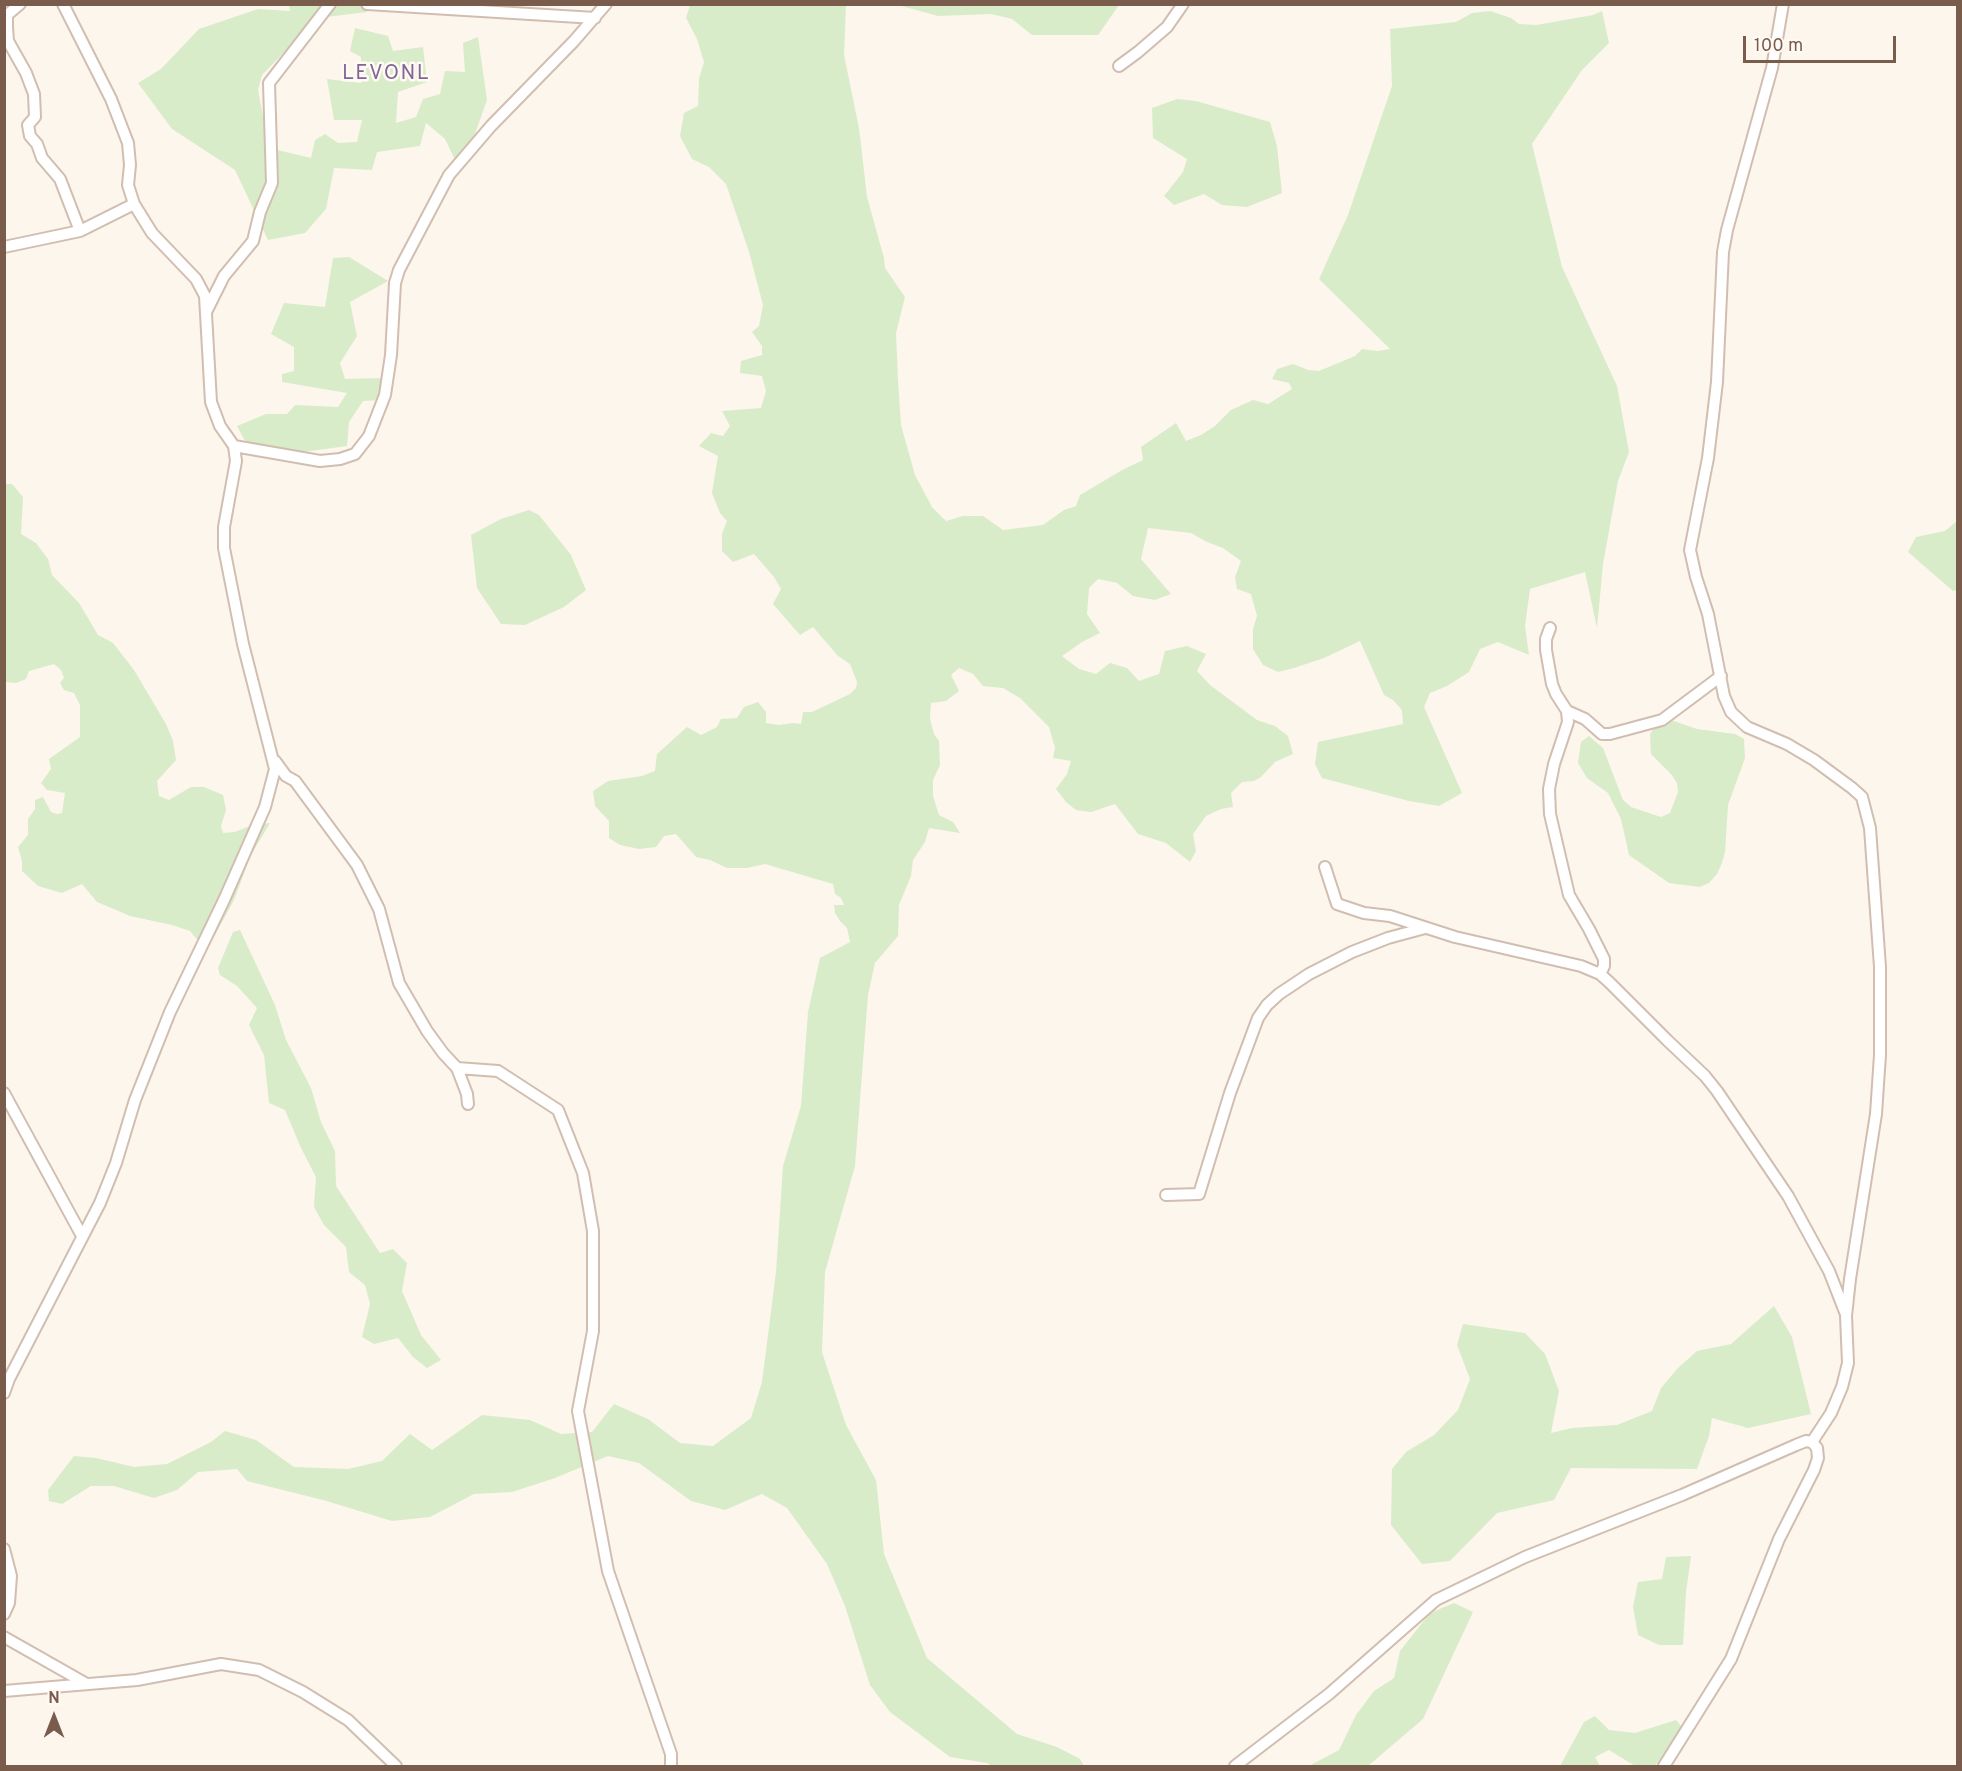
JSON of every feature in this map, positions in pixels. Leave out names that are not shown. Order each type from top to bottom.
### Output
[{"type":"street","points":[[20,4],[7,15],[8,41],[26,73],[34,94],[35,117],[28,125],[30,136],[42,158],[60,179],[80,231]]},
{"type":"street","points":[[4,1393],[9,1379],[100,1203],[116,1163],[135,1100],[170,1012],[224,900],[265,807],[274,776],[273,759],[243,644],[224,548],[224,527],[235,471],[234,446],[220,426],[211,402],[205,296],[196,279],[152,233],[135,204],[128,185],[130,165],[128,143],[111,99],[63,4]]},
{"type":"street","points":[[206,314],[224,276],[253,241],[260,212],[272,183],[268,83],[330,4]]},
{"type":"street","points":[[367,4],[595,18]]},
{"type":"street","points":[[234,446],[320,461],[340,459],[355,454],[369,436],[385,395],[391,355],[395,284],[399,270],[445,181],[491,126],[606,4]]},
{"type":"street","points":[[1119,66],[1167,27],[1183,4]]},
{"type":"street","points":[[1783,4],[1772,68],[1723,252],[1716,393],[1707,468],[1691,544],[1694,571],[1708,615],[1725,696],[1731,712],[1747,727],[1787,744],[1814,760],[1862,796],[1868,811],[1878,913],[1880,1055],[1871,1152],[1846,1316],[1848,1363],[1842,1387],[1831,1413],[1812,1442]]},
{"type":"street","points":[[4,247],[80,231],[135,204]]},
{"type":"street","points":[[1550,628],[1546,639],[1546,650],[1552,684],[1567,711],[1568,722],[1554,764],[1549,789],[1551,820],[1569,895],[1604,959],[1604,966],[1600,974]]},
{"type":"street","points":[[1567,711],[1585,719],[1602,734],[1610,734],[1662,720],[1721,676]]},
{"type":"street","points":[[273,759],[286,776],[296,781],[357,866],[379,909],[399,982],[427,1032],[457,1068],[467,1094],[468,1104]]},
{"type":"street","points":[[1325,867],[1337,904],[1364,913],[1390,916],[1455,937],[1581,966],[1600,974],[1705,1076],[1717,1091],[1788,1196],[1828,1271],[1846,1316]]},
{"type":"street","points":[[1166,1195],[1199,1194],[1230,1093],[1258,1018],[1267,1005],[1309,974],[1352,952],[1388,938],[1426,928]]},
{"type":"street","points":[[457,1068],[498,1071],[558,1110],[583,1173],[593,1231],[593,1331],[578,1411],[608,1571],[671,1754],[671,1767]]},
{"type":"street","points":[[4,1093],[82,1236]]},
{"type":"street","points":[[1235,1767],[1329,1694],[1436,1600],[1525,1557],[1682,1496],[1796,1445],[1806,1441],[1812,1442],[1817,1448],[1818,1458],[1814,1470],[1779,1539],[1731,1659],[1664,1767]]},
{"type":"street","points":[[4,1549],[11,1576],[9,1603],[4,1614]]},
{"type":"street","points":[[4,1637],[85,1683]]},
{"type":"street","points":[[4,1692],[137,1680],[221,1664],[259,1670],[303,1692],[348,1720],[396,1767]]},
{"type":"green space","points":[[1119,4],[1098,35],[1032,35],[1012,19],[991,14],[938,16],[898,5]]},
{"type":"green space","points":[[289,5],[367,5],[367,12],[326,17],[294,42],[262,75],[258,90],[269,148],[311,158],[315,140],[325,134],[338,143],[357,142],[362,120],[334,120],[327,79],[361,83],[361,57],[350,51],[355,28],[388,36],[393,51],[423,47],[427,82],[398,92],[396,123],[416,117],[423,99],[440,94],[445,71],[465,72],[463,43],[478,37],[487,100],[475,134],[455,160],[445,139],[426,123],[420,146],[377,152],[372,170],[334,168],[326,209],[305,233],[268,240],[235,170],[172,129],[138,83],[161,69],[199,29],[258,9],[290,11]]},
{"type":"green space","points":[[690,5],[846,5],[844,55],[859,128],[867,197],[885,268],[905,297],[896,333],[898,380],[901,425],[915,475],[932,507],[946,521],[963,516],[983,516],[1003,530],[1043,525],[1064,510],[1076,506],[1080,495],[1143,460],[1141,447],[1176,423],[1186,441],[1215,426],[1231,410],[1253,400],[1268,404],[1292,389],[1289,383],[1272,379],[1277,369],[1293,364],[1308,370],[1319,371],[1355,356],[1362,349],[1378,351],[1390,349],[1319,279],[1348,215],[1392,86],[1390,29],[1456,22],[1472,13],[1490,11],[1511,18],[1519,24],[1536,25],[1593,15],[1602,11],[1609,43],[1582,70],[1532,144],[1562,267],[1617,386],[1629,452],[1618,481],[1603,564],[1597,628],[1585,572],[1530,589],[1525,626],[1529,655],[1498,642],[1480,649],[1469,672],[1447,686],[1430,693],[1424,707],[1462,793],[1439,806],[1409,801],[1322,778],[1315,764],[1318,742],[1403,724],[1402,710],[1393,700],[1384,695],[1360,641],[1324,658],[1278,672],[1263,665],[1253,649],[1253,629],[1257,616],[1251,594],[1237,589],[1235,577],[1241,561],[1223,548],[1191,533],[1148,528],[1141,559],[1171,594],[1155,600],[1133,596],[1117,583],[1098,579],[1089,588],[1087,614],[1100,633],[1062,656],[1079,669],[1096,674],[1110,663],[1127,668],[1139,681],[1159,674],[1165,651],[1187,646],[1206,654],[1197,671],[1210,685],[1257,720],[1275,726],[1288,736],[1293,754],[1275,762],[1254,781],[1242,782],[1231,793],[1233,807],[1221,809],[1206,816],[1193,834],[1196,851],[1190,862],[1166,843],[1138,834],[1115,804],[1091,812],[1076,810],[1066,802],[1056,789],[1067,774],[1071,761],[1053,758],[1055,748],[1049,727],[1020,698],[1003,688],[983,686],[973,674],[959,668],[951,675],[959,691],[946,701],[931,703],[930,719],[934,734],[939,741],[940,765],[933,780],[933,796],[939,815],[953,822],[960,833],[929,828],[925,842],[913,860],[911,876],[899,905],[898,936],[875,963],[868,995],[855,1166],[825,1272],[822,1352],[846,1425],[876,1480],[884,1554],[927,1658],[1017,1734],[1057,1747],[1080,1759],[1084,1766],[992,1766],[987,1763],[950,1757],[890,1712],[870,1685],[845,1606],[827,1564],[787,1508],[762,1494],[725,1510],[691,1501],[639,1463],[608,1456],[555,1478],[512,1492],[474,1494],[430,1517],[392,1521],[323,1500],[247,1481],[237,1469],[198,1472],[177,1490],[154,1498],[114,1486],[91,1486],[62,1504],[49,1501],[48,1490],[74,1456],[96,1458],[134,1467],[167,1464],[211,1442],[225,1431],[256,1440],[294,1467],[348,1469],[382,1461],[410,1434],[432,1450],[482,1415],[530,1420],[561,1434],[592,1432],[614,1404],[648,1419],[680,1443],[713,1446],[751,1418],[762,1382],[776,1272],[783,1166],[801,1106],[808,1012],[820,958],[850,942],[847,928],[835,913],[834,905],[844,905],[841,898],[835,894],[833,884],[765,864],[747,868],[727,868],[710,860],[696,857],[676,834],[664,836],[656,847],[639,849],[620,845],[609,838],[609,821],[595,806],[593,791],[608,781],[642,776],[655,771],[657,754],[687,727],[701,735],[717,727],[721,719],[737,718],[744,707],[758,702],[766,712],[766,723],[801,724],[803,712],[812,712],[850,694],[856,688],[857,682],[850,664],[838,656],[813,627],[800,635],[773,604],[781,589],[754,554],[733,562],[722,551],[722,534],[727,521],[720,513],[712,493],[718,456],[699,446],[711,433],[723,436],[730,426],[722,411],[761,408],[766,391],[762,376],[740,373],[741,361],[762,355],[762,346],[752,332],[759,326],[763,305],[749,252],[726,184],[709,167],[692,159],[680,136],[684,113],[698,106],[699,79],[704,62],[697,39],[686,18]]},
{"type":"green space","points":[[1177,99],[1196,101],[1270,122],[1277,146],[1282,193],[1247,207],[1222,205],[1204,194],[1174,205],[1164,196],[1183,172],[1187,159],[1153,138],[1152,108]]},
{"type":"green space","points":[[349,257],[388,281],[350,302],[357,336],[340,363],[345,379],[383,378],[381,400],[363,401],[349,422],[347,446],[253,456],[237,426],[266,414],[287,414],[295,405],[338,407],[347,393],[282,382],[282,374],[294,371],[294,347],[271,334],[284,303],[325,307],[333,258]]},
{"type":"green space","points":[[4,484],[12,484],[23,497],[21,534],[36,543],[48,559],[52,575],[79,603],[98,635],[113,643],[134,670],[166,724],[173,741],[176,760],[157,781],[159,796],[169,800],[191,787],[204,787],[223,795],[226,810],[221,826],[223,833],[270,823],[251,855],[234,900],[209,946],[201,944],[190,931],[130,916],[97,902],[82,884],[62,893],[38,886],[22,871],[18,847],[28,835],[28,819],[35,809],[35,800],[43,797],[51,812],[62,813],[65,793],[47,790],[41,783],[51,769],[49,759],[80,737],[80,705],[74,693],[64,690],[60,683],[64,678],[61,670],[54,664],[29,671],[26,679],[16,683],[5,682]]},
{"type":"green space","points":[[529,510],[539,515],[571,555],[586,590],[564,607],[525,625],[501,624],[477,588],[471,535],[501,519]]},
{"type":"green space","points":[[1957,521],[1957,590],[1953,591],[1908,552],[1916,537],[1945,531]]},
{"type":"green space","points":[[1668,719],[1697,729],[1735,734],[1744,739],[1745,758],[1728,805],[1725,852],[1722,863],[1717,874],[1709,883],[1700,887],[1669,883],[1629,855],[1621,819],[1608,793],[1587,778],[1578,763],[1581,742],[1589,736],[1603,748],[1623,800],[1631,807],[1661,817],[1670,813],[1678,792],[1677,783],[1651,754],[1650,735],[1654,727]]},
{"type":"green space","points":[[240,930],[275,1005],[286,1040],[311,1088],[321,1122],[335,1151],[336,1186],[380,1253],[393,1249],[407,1263],[402,1291],[421,1335],[441,1360],[427,1368],[413,1357],[398,1338],[374,1344],[362,1337],[370,1304],[365,1285],[349,1272],[346,1247],[324,1225],[314,1207],[316,1177],[285,1110],[269,1103],[264,1055],[249,1025],[257,1008],[237,986],[220,975],[218,968],[233,932]]},
{"type":"green space","points":[[1774,1306],[1792,1337],[1811,1414],[1748,1428],[1712,1418],[1709,1436],[1697,1469],[1571,1468],[1554,1500],[1497,1513],[1450,1561],[1422,1564],[1391,1525],[1392,1469],[1406,1452],[1434,1435],[1458,1410],[1470,1379],[1457,1345],[1463,1324],[1525,1333],[1545,1354],[1559,1391],[1551,1433],[1572,1428],[1617,1425],[1652,1411],[1661,1388],[1697,1351],[1731,1344]]},
{"type":"green space","points":[[1691,1556],[1683,1645],[1659,1645],[1638,1635],[1633,1607],[1638,1582],[1662,1579],[1666,1557]]},
{"type":"green space","points":[[1454,1603],[1473,1612],[1423,1719],[1368,1766],[1309,1766],[1339,1750],[1356,1715],[1374,1691],[1394,1678],[1400,1651],[1430,1613]]},
{"type":"green space","points":[[1595,1716],[1609,1730],[1635,1733],[1676,1720],[1683,1728],[1655,1766],[1635,1766],[1609,1750],[1595,1757],[1600,1766],[1560,1766],[1584,1722]]},
{"type":"district","name":"LEVONL","points":[[386,75]]}]
